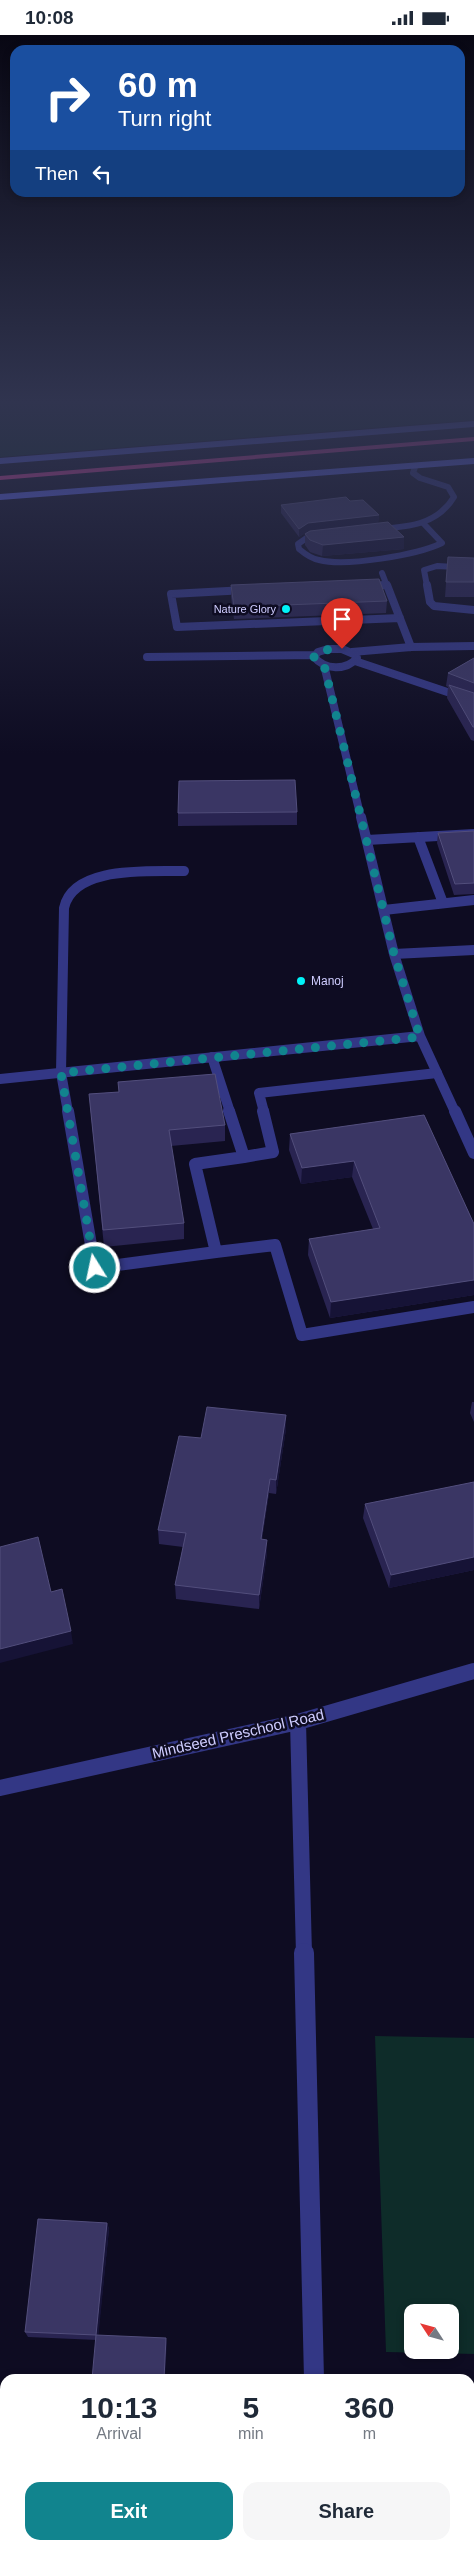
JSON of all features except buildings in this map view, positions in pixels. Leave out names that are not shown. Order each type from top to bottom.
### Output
[{"type":"street","points":[[366,530],[424,524],[432,519]]},
{"type":"street","points":[[326,534],[308,537],[298,544],[298,549],[310,558],[322,561],[424,552],[442,543],[424,524]]},
{"type":"street","points":[[474,568],[437,566],[424,571],[430,602],[434,606],[474,610]]},
{"type":"street","points":[[382,573],[411,647]]},
{"type":"street","points":[[357,586],[386,585]]},
{"type":"street","points":[[259,590],[171,594],[177,627],[400,618]]},
{"type":"street","points":[[147,657],[315,655],[328,649],[342,649],[352,652],[411,647],[474,645]]},
{"type":"street","points":[[352,652],[356,655],[355,661]]},
{"type":"street","points":[[315,655],[315,660],[324,665],[338,667],[355,661],[474,701]]},
{"type":"street","points":[[324,665],[394,954],[420,1037],[474,1153]]},
{"type":"street","points":[[367,840],[474,834]]},
{"type":"street","points":[[418,837],[442,903]]},
{"type":"street","points":[[184,871],[94,878],[77,886],[67,896],[64,908],[61,1073],[95,1268],[275,1245],[302,1335],[474,1307]]},
{"type":"street","points":[[384,910],[474,900]]},
{"type":"street","points":[[394,954],[474,950]]},
{"type":"street","points":[[0,1079],[420,1037]]},
{"type":"street","points":[[212,1057],[244,1157]]},
{"type":"street","points":[[216,1252],[195,1164],[273,1152],[259,1093],[437,1073]]},
{"type":"street","name":"Mindseed Preschool Road","points":[[0,1788],[298,1722],[474,1671]]},
{"type":"street","points":[[298,1722],[314,2374]]},
{"type":"green space","points":[[375,2036],[474,2038],[474,2354],[459,2354],[459,2304],[404,2304],[404,2352],[386,2352]]},
{"type":"place","name":"Nature Glory","points":[[286,609]]},
{"type":"place","name":"Manoj","points":[[301,981]]},
{"type":"route","points":[[95,1268],[61,1073],[420,1037],[394,954],[324,665],[318,663],[314,657],[322,650],[342,649]]}]
